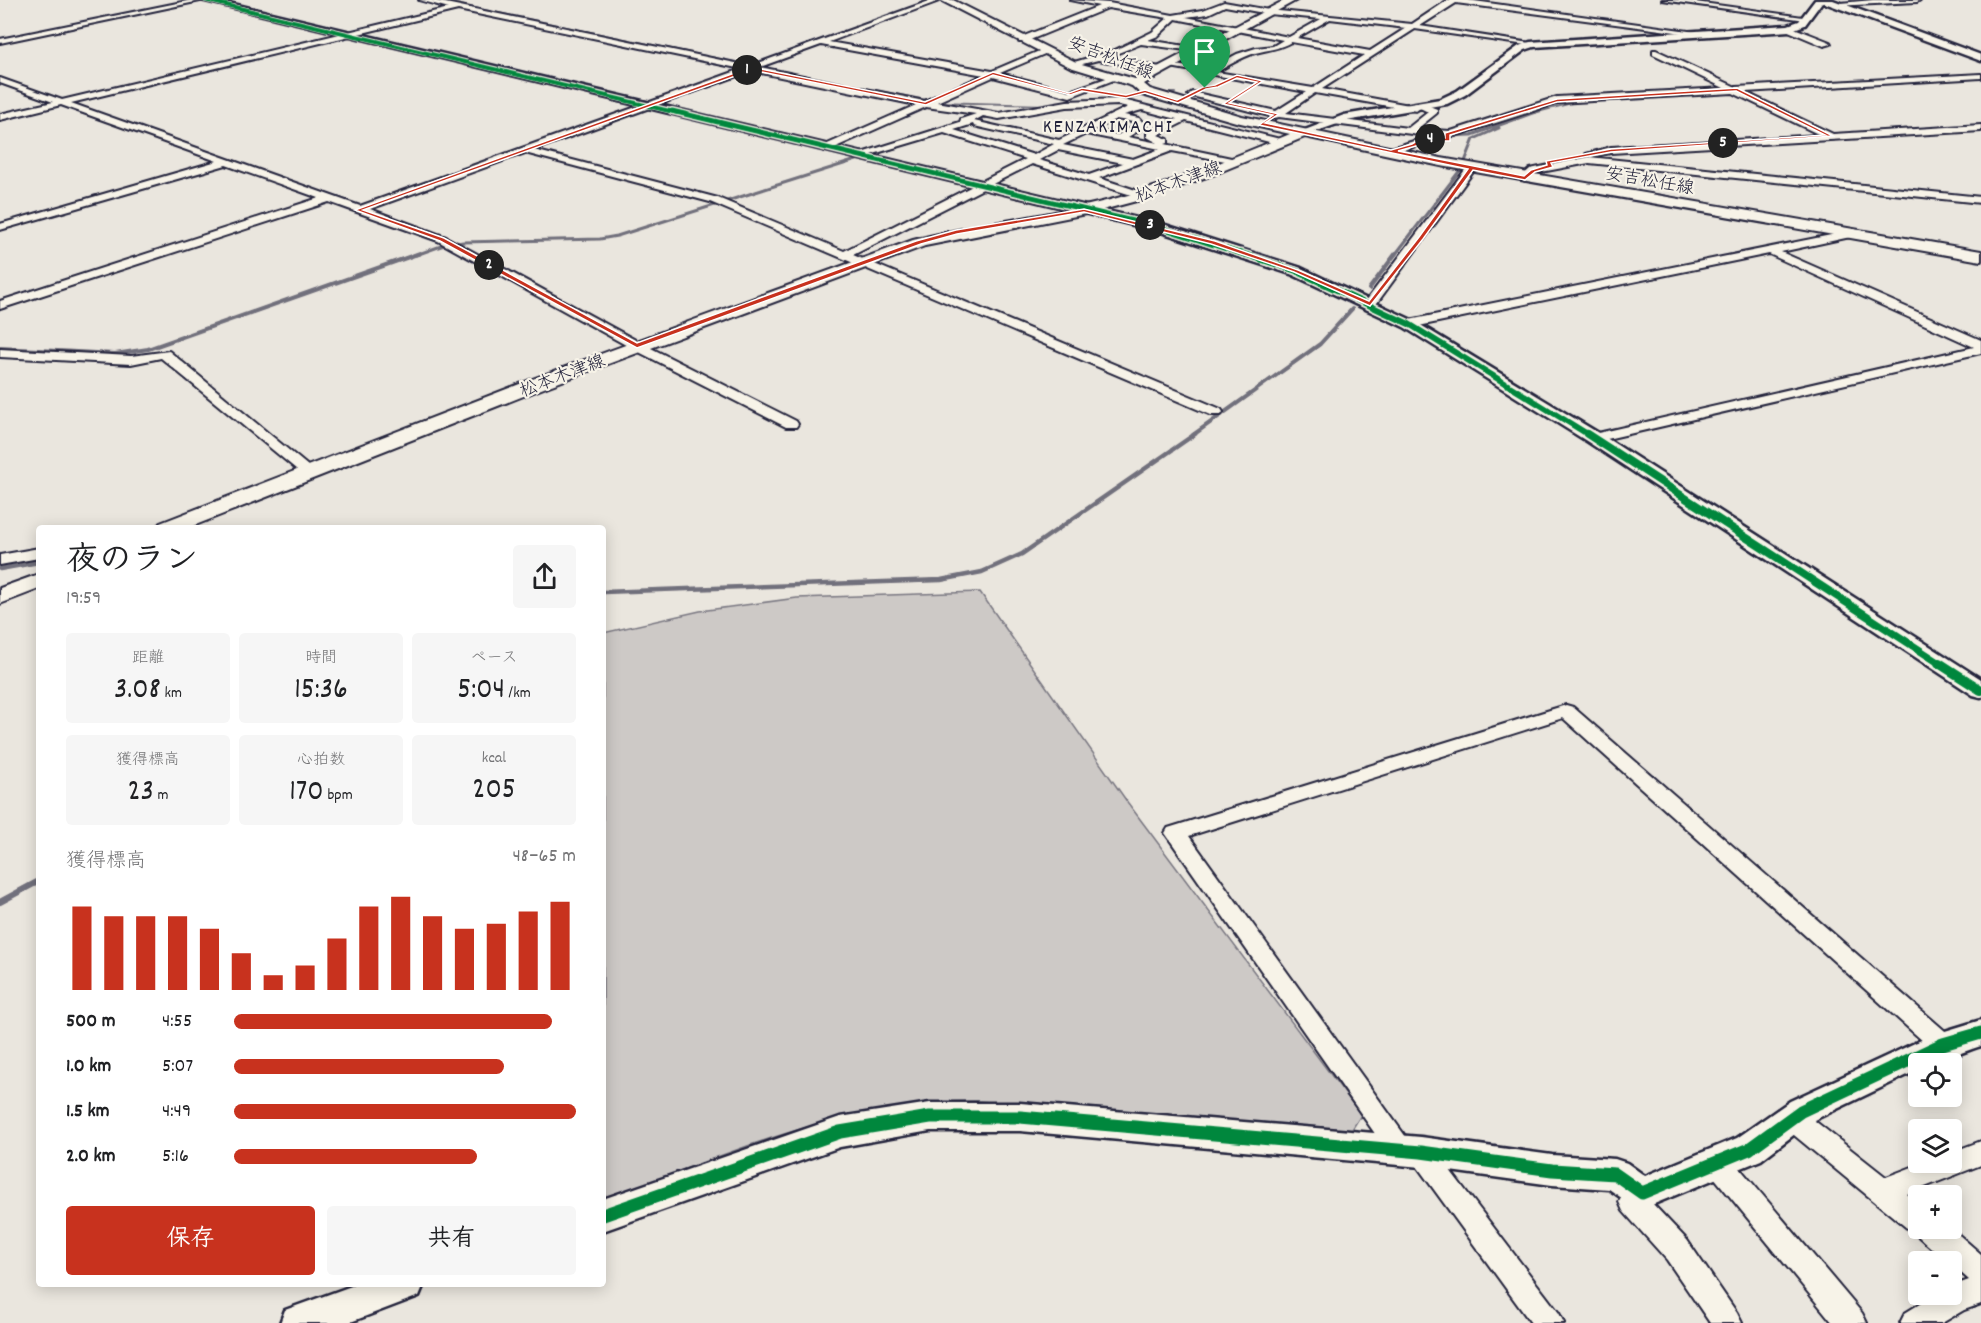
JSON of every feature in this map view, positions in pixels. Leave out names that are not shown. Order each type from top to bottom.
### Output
[{"type":"main road","name":"安吉松任線","points":[[945,0],[1074,65],[1206,110],[1268,119],[1304,133],[1471,168],[1981,256]]},
{"type":"main road","points":[[1146,90],[1165,68],[1292,0]]},
{"type":"main road","name":"松本木津線","points":[[175,525],[307,471],[637,346],[919,243],[956,232],[1084,210],[1141,195],[1233,162],[1304,133]]},
{"type":"main road","points":[[0,597],[36,582]]},
{"type":"street","points":[[0,41],[203,0],[1084,210],[1213,243],[1296,271],[1409,324],[1594,438],[1981,690]]},
{"type":"street","points":[[422,0],[999,116]]},
{"type":"street","points":[[358,210],[939,0]]},
{"type":"street","points":[[1074,0],[1176,16],[1289,41],[1372,54]]},
{"type":"street","points":[[1022,40],[1122,0]]},
{"type":"street","points":[[1239,131],[1268,119],[1454,0],[1706,34]]},
{"type":"street","points":[[1665,0],[1806,18]]},
{"type":"street","points":[[1074,65],[1118,52],[1155,34],[1176,16],[1205,12],[1224,4],[1269,12],[1414,27],[1533,44],[1789,28],[1802,23],[1819,0]]},
{"type":"street","points":[[1829,2],[1917,0]]},
{"type":"street","points":[[1829,2],[1981,58]]},
{"type":"street","points":[[0,117],[458,8]]},
{"type":"street","points":[[1210,72],[1239,56],[1256,50],[1275,48],[1329,17]]},
{"type":"street","points":[[1789,28],[1827,44]]},
{"type":"street","points":[[1139,41],[1198,50]]},
{"type":"street","points":[[819,43],[993,74],[1070,94],[1115,78]]},
{"type":"street","points":[[1304,133],[1331,122],[1366,114],[1420,107],[1452,99],[1522,48],[1533,44]]},
{"type":"street","points":[[826,148],[1044,51]]},
{"type":"street","points":[[1118,52],[1129,54]]},
{"type":"street","points":[[1656,52],[1831,136]]},
{"type":"street","points":[[1096,58],[1210,72],[1434,111],[1410,131]]},
{"type":"street","points":[[1391,151],[1414,145],[1422,139],[1447,136],[1557,100],[1981,76]]},
{"type":"street","points":[[1216,86],[1237,77]]},
{"type":"street","points":[[0,80],[449,243],[637,346],[790,424]]},
{"type":"street","points":[[1243,92],[1261,81]]},
{"type":"street","points":[[844,255],[1129,109],[1142,109],[1175,101],[1205,88]]},
{"type":"street","points":[[1082,89],[1126,96],[1146,90]]},
{"type":"street","points":[[1067,104],[1066,101],[1070,94]]},
{"type":"street","points":[[1192,95],[1268,119],[1331,122],[1447,136]]},
{"type":"street","points":[[1225,104],[1234,98]]},
{"type":"street","points":[[863,157],[999,116],[1067,104],[1119,102],[1281,142]]},
{"type":"street","points":[[1067,104],[1080,112],[1136,120],[1141,126]]},
{"type":"street","points":[[1152,145],[1165,141],[1150,135],[1206,110]]},
{"type":"street","points":[[986,114],[964,121],[1134,162]]},
{"type":"street","points":[[982,141],[1032,124]]},
{"type":"street","points":[[1118,138],[1141,126],[1161,129]]},
{"type":"street","points":[[1551,166],[1548,162],[1611,150],[1981,128]]},
{"type":"street","points":[[948,131],[1141,195]]},
{"type":"street","points":[[1067,131],[1118,138],[1233,162]]},
{"type":"street","points":[[1088,179],[1169,149]]},
{"type":"street","points":[[525,150],[721,203],[1216,412]]},
{"type":"street","points":[[1525,178],[1533,171],[1589,160],[1981,200]]},
{"type":"street","points":[[0,227],[228,161]]},
{"type":"street","points":[[1370,304],[1471,168]]},
{"type":"street","points":[[0,305],[328,199]]},
{"type":"street","points":[[1409,324],[1851,234]]},
{"type":"street","points":[[1771,251],[1981,345]]},
{"type":"street","points":[[1594,438],[1981,349]]},
{"type":"street","points":[[0,353],[131,360],[164,354],[307,471]]},
{"type":"street","points":[[0,560],[36,554]]},
{"type":"street","points":[[1549,1323],[1411,1151],[1175,833],[1566,711],[1943,1044]]},
{"type":"street","points":[[1726,1323],[1677,1250],[1633,1202],[1642,1193],[1749,1149],[1801,1111],[1943,1044],[1981,1033]]},
{"type":"street","points":[[606,1214],[840,1132],[930,1117],[1020,1117],[1411,1151],[1552,1170],[1615,1174],[1642,1193]]},
{"type":"street","points":[[1792,1118],[1908,1212]]},
{"type":"street","points":[[1883,1191],[1981,1153]]},
{"type":"street","points":[[1718,1162],[1852,1323]]},
{"type":"street","points":[[1942,1239],[1981,1272]]},
{"type":"street","points":[[298,1323],[398,1287]]},
{"type":"street","points":[[1915,1323],[1957,1298],[1981,1290]]},
{"type":"shaded area","points":[[980,592],[1128,803],[1361,1115],[1348,1136],[980,1101],[931,1103],[882,1109],[787,1133],[606,1199],[606,632],[700,611],[797,598]]},
{"type":"waterway","points":[[437,0],[758,67]]},
{"type":"waterway","points":[[832,82],[937,102],[1045,105]]},
{"type":"waterway","points":[[1156,93],[1175,93]]},
{"type":"waterway","points":[[1126,99],[1147,94]]},
{"type":"waterway","points":[[1534,113],[1575,102]]},
{"type":"waterway","points":[[1443,136],[1472,135],[1538,111]]},
{"type":"waterway","points":[[970,125],[987,117]]},
{"type":"waterway","points":[[1464,164],[1474,139],[1499,128]]},
{"type":"waterway","points":[[416,255],[441,246],[463,242],[600,239],[617,236],[932,136]]},
{"type":"waterway","points":[[1395,255],[1461,169]]},
{"type":"waterway","points":[[0,348],[115,354],[148,349],[420,253]]},
{"type":"waterway","points":[[1369,289],[1396,253]]},
{"type":"waterway","points":[[1193,435],[1320,344],[1352,309]]},
{"type":"waterway","points":[[606,592],[941,580],[982,572],[1022,554],[1195,434]]},
{"type":"waterway","points":[[0,569],[36,563]]},
{"type":"waterway","points":[[0,902],[36,883]]},
{"type":"cycle path","points":[[205,0],[1162,228],[1296,271],[1409,324],[1594,438],[1981,690]]},
{"type":"cycle path","points":[[606,1214],[840,1132],[930,1117],[1020,1117],[1421,1152],[1552,1170],[1615,1174],[1642,1193],[1749,1149],[1801,1111],[1943,1044],[1981,1033]]},
{"type":"district","name":"KENZAKIMACHI","points":[[1108,125]]},
{"type":"route","points":[[1205,88],[1178,102],[1145,91],[1126,96],[1082,89],[1070,94],[993,74],[926,104],[751,69],[358,210],[442,239],[637,346],[919,243],[956,232],[1084,210],[1162,228],[1213,243],[1296,271],[1370,304],[1471,168],[1391,151],[1414,145],[1422,139],[1449,140],[1447,135],[1557,100],[1737,90],[1831,136],[1611,150],[1548,162],[1551,166],[1533,171],[1525,178],[1471,168],[1441,162],[1261,124],[1277,114],[1225,104],[1261,81],[1237,77],[1205,88]]}]
